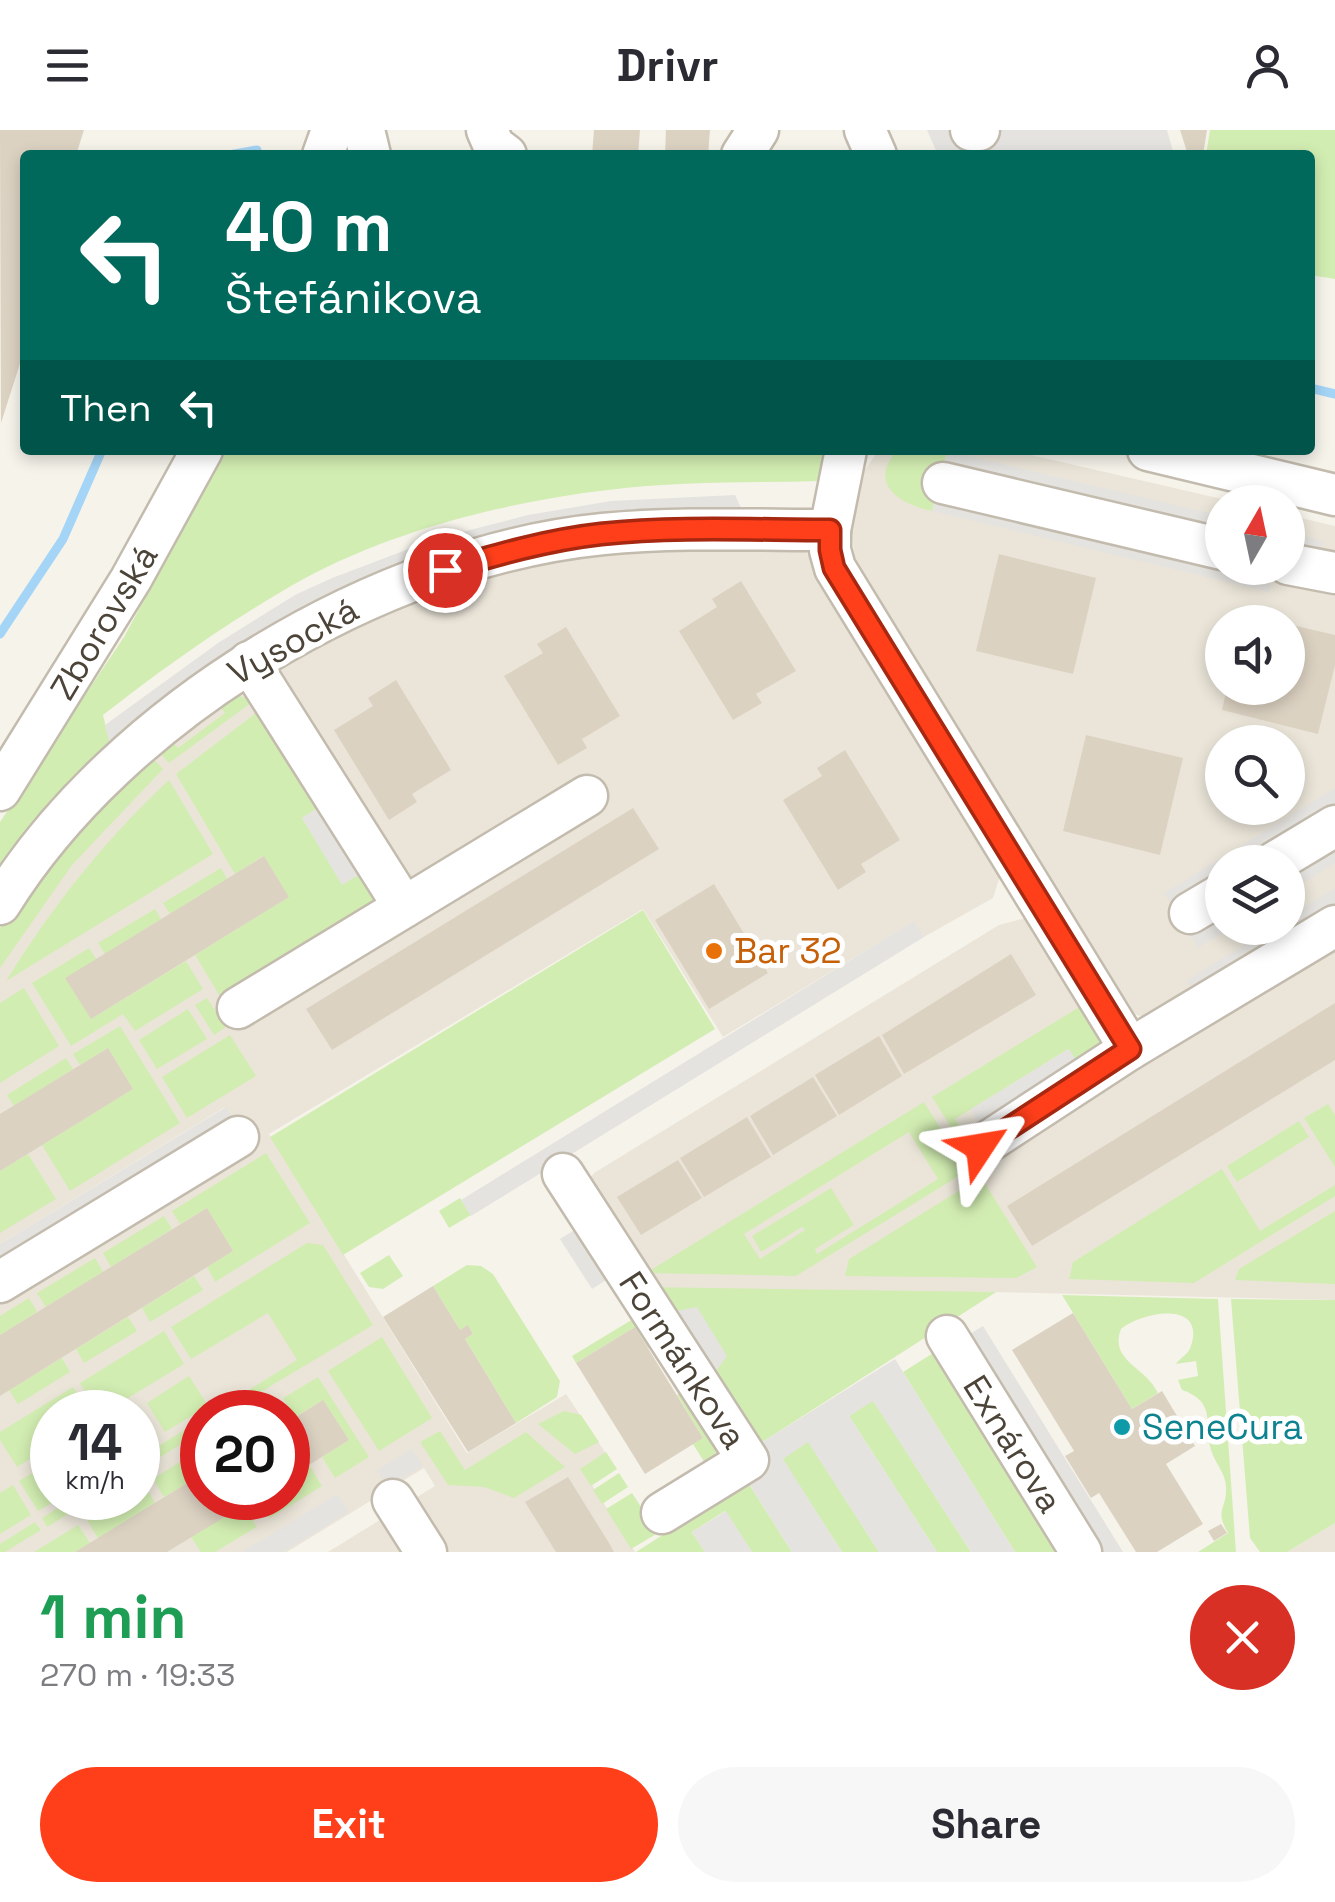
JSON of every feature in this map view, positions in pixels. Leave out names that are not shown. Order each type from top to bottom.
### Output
[{"type":"street","points":[[971,130],[979,130]]},
{"type":"street","name":"Zborovská","points":[[0,790],[131,579],[199,455]]},
{"type":"street","points":[[845,455],[830,530],[834,568],[1130,1049]]},
{"type":"street","points":[[1169,455],[1335,495]]},
{"type":"street","points":[[944,482],[1205,545]]},
{"type":"street","name":"Vysocká","points":[[0,904],[34,854],[96,784],[191,700],[249,662],[377,596],[445,570],[520,548],[601,534],[830,530]]},
{"type":"street","points":[[1305,567],[1335,573]]},
{"type":"street","points":[[249,662],[404,907]]},
{"type":"street","points":[[238,1008],[587,796]]},
{"type":"street","points":[[1303,845],[1335,826]]},
{"type":"street","points":[[980,1147],[1130,1049],[1335,926]]},
{"type":"street","points":[[0,1282],[238,1138]]},
{"type":"street","name":"Formánkova","points":[[564,1174],[748,1460],[662,1514]]},
{"type":"street","name":"Exnárova","points":[[947,1336],[1080,1552]]},
{"type":"street","points":[[394,1500],[426,1552]]},
{"type":"shaded area","points":[[927,130],[1167,130],[1173,150],[936,150]]},
{"type":"shaded area","points":[[875,455],[1032,455],[1205,495],[1205,585],[1305,585],[1305,519],[1335,526],[1335,921],[1305,936],[1305,845],[1205,845],[1205,945],[1287,945],[1144,1017],[1127,1012],[855,562],[851,522],[859,478]]},
{"type":"shaded area","points":[[946,455],[964,455],[1205,512],[1205,531],[943,469]]},
{"type":"shaded area","points":[[937,492],[1205,563],[1205,577],[932,511]]},
{"type":"shaded area","points":[[735,495],[745,516],[514,540],[112,752],[105,725],[218,643],[295,595],[332,578],[435,539],[528,515],[611,501]]},
{"type":"shaded area","points":[[1305,536],[1324,541],[1320,559],[1305,555]]},
{"type":"shaded area","points":[[603,546],[803,547],[999,866],[993,898],[924,937],[913,922],[723,1037],[643,909],[269,1134],[467,1453],[566,1394],[607,1455],[583,1471],[635,1552],[328,1552],[435,1486],[424,1468],[287,1552],[0,1552],[0,1300],[237,1125],[225,1107],[0,1244],[0,928],[79,821],[234,686],[449,581]]},
{"type":"shaded area","points":[[1240,585],[1270,585],[1269,592]]},
{"type":"shaded area","points":[[1335,788],[1335,863],[1305,882],[1305,845],[1242,845],[1275,825],[1305,825],[1305,806]]},
{"type":"shaded area","points":[[327,802],[368,869],[342,885],[302,818]]},
{"type":"shaded area","points":[[1205,868],[1205,944],[1198,948],[1164,893]]},
{"type":"shaded area","points":[[1335,888],[1335,909],[1305,928],[1305,907]]},
{"type":"shaded area","points":[[1026,918],[1036,924],[1129,1072],[1335,941],[1335,1300],[996,1292],[748,1451],[588,1181],[594,1173],[999,925]]},
{"type":"shaded area","points":[[914,921],[924,937],[471,1216],[461,1200]]},
{"type":"shaded area","points":[[1244,945],[1277,945],[1195,996],[1186,981]]},
{"type":"shaded area","points":[[1069,1049],[1082,1070],[984,1130],[971,1109]]},
{"type":"shaded area","points":[[226,1107],[237,1125],[0,1270],[0,1244]]},
{"type":"shaded area","points":[[586,1223],[617,1273],[592,1289],[560,1239]]},
{"type":"shaded area","points":[[697,1307],[727,1356],[706,1385],[661,1314]]},
{"type":"shaded area","points":[[983,1326],[1123,1552],[1096,1552],[963,1338]]},
{"type":"shaded area","points":[[895,1359],[1015,1552],[971,1552],[873,1401],[849,1416],[937,1552],[879,1552],[808,1442],[783,1459],[842,1552],[792,1552],[747,1481],[748,1460],[764,1441]]},
{"type":"shaded area","points":[[412,1449],[423,1466],[387,1487],[377,1470]]},
{"type":"shaded area","points":[[337,1494],[349,1512],[283,1552],[242,1552],[294,1520],[310,1520],[310,1510]]},
{"type":"shaded area","points":[[726,1511],[752,1552],[705,1552],[692,1532]]},
{"type":"shaded area","points":[[1335,1523],[1335,1552],[1287,1552]]},
{"type":"green space","points":[[1210,130],[1335,130],[1335,279],[1315,276],[1315,150],[1207,150]]},
{"type":"green space","points":[[222,455],[823,455],[820,481],[661,485],[568,495],[404,535],[327,567],[218,631],[103,715],[112,752],[0,882],[0,822],[124,637]]},
{"type":"green space","points":[[894,455],[946,455],[932,511],[891,491],[885,473]]},
{"type":"green space","points":[[235,695],[255,700],[169,763],[155,748],[168,737],[178,748],[225,713],[215,700]]},
{"type":"green space","points":[[265,706],[327,802],[302,818],[342,884],[368,869],[374,889],[371,910],[221,998],[195,955],[289,897],[263,856],[235,874],[176,774]]},
{"type":"green space","points":[[149,754],[163,769],[72,865],[0,968],[0,928],[30,884]]},
{"type":"green space","points":[[169,780],[213,854],[6,981],[81,875]]},
{"type":"green space","points":[[221,868],[227,879],[170,914],[163,903]]},
{"type":"green space","points":[[155,909],[161,919],[105,954],[98,943]]},
{"type":"green space","points":[[643,910],[715,1029],[343,1255],[270,1137]]},
{"type":"green space","points":[[89,948],[96,959],[91,1019],[186,961],[203,989],[135,1031],[123,1014],[71,1046],[32,983]]},
{"type":"green space","points":[[24,988],[59,1046],[0,1083],[0,1003]]},
{"type":"green space","points":[[207,998],[226,1027],[214,1035],[195,1005]]},
{"type":"green space","points":[[1086,1003],[1099,1038],[1082,1070],[1068,1049],[955,1119],[981,1162],[975,1166],[932,1097]]},
{"type":"green space","points":[[188,1009],[207,1039],[157,1069],[139,1040]]},
{"type":"green space","points":[[120,1026],[180,1123],[70,1191],[42,1145],[133,1089],[108,1048],[80,1065],[73,1054]]},
{"type":"green space","points":[[230,1035],[256,1076],[187,1118],[162,1077]]},
{"type":"green space","points":[[66,1058],[73,1069],[14,1106],[7,1095]]},
{"type":"green space","points":[[924,1102],[967,1171],[796,1276],[646,1273]],"holes":[[[909,1132],[938,1179],[817,1254],[815,1249],[854,1225],[831,1188],[752,1236],[761,1252],[802,1227],[805,1230],[760,1259],[744,1234]]]},
{"type":"green space","points":[[1328,1104],[1335,1115],[1335,1167],[1304,1118]]},
{"type":"green space","points":[[1299,1121],[1309,1137],[1237,1182],[1227,1166]]},
{"type":"green space","points":[[266,1153],[310,1223],[215,1282],[207,1267],[233,1251],[207,1208],[180,1224],[172,1211]]},
{"type":"green space","points":[[28,1154],[56,1199],[0,1233],[0,1171]]},
{"type":"green space","points":[[1222,1169],[1260,1231],[1335,1185],[1335,1196],[1194,1283],[1069,1279],[1073,1262]]},
{"type":"green space","points":[[981,1177],[1037,1267],[1016,1278],[845,1276],[849,1259]]},
{"type":"green space","points":[[460,1198],[471,1215],[449,1228],[439,1211]]},
{"type":"green space","points":[[1335,1211],[1335,1284],[1235,1280],[1239,1269]]},
{"type":"green space","points":[[164,1216],[172,1229],[111,1267],[103,1253]]},
{"type":"green space","points":[[307,1243],[323,1245],[373,1325],[264,1390],[249,1390],[297,1360],[268,1313],[191,1359],[171,1327]]},
{"type":"green space","points":[[389,1255],[403,1276],[383,1289],[369,1287],[360,1273]]},
{"type":"green space","points":[[95,1258],[103,1272],[46,1307],[37,1293]]},
{"type":"green space","points":[[467,1265],[481,1266],[493,1274],[560,1381],[557,1397],[516,1423],[465,1339],[473,1334],[468,1326],[460,1330],[433,1286]]},
{"type":"green space","points":[[194,1276],[203,1290],[150,1322],[142,1308]]},
{"type":"green space","points":[[644,1287],[996,1292],[764,1441],[740,1438]]},
{"type":"green space","points":[[1062,1295],[1218,1299],[1236,1552],[1198,1552],[1228,1533],[1221,1514],[1226,1482],[1211,1450],[1205,1407],[1182,1390],[1178,1380],[1198,1376],[1196,1361],[1176,1364],[1191,1346],[1193,1331],[1189,1321],[1181,1315],[1156,1315],[1121,1329],[1120,1349],[1124,1356],[1158,1393],[1132,1409]]},
{"type":"green space","points":[[29,1298],[37,1312],[0,1335],[0,1316]]},
{"type":"green space","points":[[1231,1299],[1335,1300],[1335,1523],[1287,1552],[1260,1552],[1250,1538]]},
{"type":"green space","points":[[643,1313],[657,1343],[648,1348],[635,1327],[576,1363],[572,1356]]},
{"type":"green space","points":[[128,1317],[137,1331],[84,1363],[76,1349]]},
{"type":"green space","points":[[164,1331],[184,1364],[141,1390],[84,1390],[80,1383]]},
{"type":"green space","points":[[382,1337],[432,1418],[379,1451],[328,1371]]},
{"type":"green space","points":[[938,1350],[1064,1552],[1015,1552],[903,1372]]},
{"type":"green space","points":[[62,1358],[70,1372],[41,1390],[30,1390],[30,1397],[18,1404],[9,1390]]},
{"type":"green space","points":[[189,1376],[198,1390],[180,1390],[180,1423],[165,1432],[160,1424],[160,1395]]},
{"type":"green space","points":[[318,1377],[369,1457],[335,1478],[322,1457],[349,1440],[323,1400],[310,1408],[310,1390],[296,1390]]},
{"type":"green space","points":[[690,1386],[719,1450],[705,1463],[693,1444],[703,1438],[677,1395]]},
{"type":"green space","points":[[873,1400],[971,1552],[937,1552],[849,1416]]},
{"type":"green space","points":[[564,1411],[581,1415],[599,1442],[575,1454],[538,1424]]},
{"type":"green space","points":[[30,1414],[30,1459],[17,1467],[0,1440],[0,1432]]},
{"type":"green space","points":[[440,1431],[465,1470],[526,1432],[565,1467],[514,1498],[484,1487],[448,1485],[420,1442]]},
{"type":"green space","points":[[180,1433],[180,1445],[160,1457],[160,1445]]},
{"type":"green space","points":[[808,1441],[879,1552],[842,1552],[782,1459]]},
{"type":"green space","points":[[606,1452],[617,1469],[591,1486],[580,1469]]},
{"type":"green space","points":[[180,1462],[180,1487],[164,1497],[160,1475]]},
{"type":"green space","points":[[310,1467],[322,1486],[310,1493]]},
{"type":"green space","points":[[619,1473],[628,1487],[602,1504],[593,1490]]},
{"type":"green space","points":[[30,1474],[30,1498],[19,1481]]},
{"type":"green space","points":[[747,1481],[792,1552],[752,1552],[725,1511],[692,1532],[705,1552],[636,1552]]},
{"type":"green space","points":[[13,1485],[30,1516],[0,1534],[0,1493]]},
{"type":"green space","points":[[632,1493],[658,1533],[631,1549],[606,1509]]},
{"type":"green space","points":[[87,1520],[127,1520],[98,1538]]},
{"type":"green space","points":[[219,1520],[253,1520],[257,1527],[215,1552],[201,1552],[191,1537]]},
{"type":"green space","points":[[35,1522],[41,1530],[0,1552],[0,1544]]},
{"type":"green space","points":[[78,1525],[90,1543],[75,1552],[34,1552]]},
{"type":"building","points":[[0,130],[84,130],[78,150],[20,150],[20,364],[1,423]]},
{"type":"building","points":[[594,130],[640,130],[638,150],[592,150]]},
{"type":"building","points":[[666,130],[710,130],[708,150],[665,150]]},
{"type":"building","points":[[1180,130],[1207,130],[1204,150],[1186,150]]},
{"type":"building","points":[[999,554],[1096,578],[1073,674],[976,651]]},
{"type":"building","points":[[741,581],[796,671],[756,694],[762,703],[733,720],[679,631],[717,607],[712,599]]},
{"type":"building","points":[[566,627],[620,716],[582,739],[587,748],[558,765],[504,676],[543,653],[537,644]]},
{"type":"building","points":[[1305,628],[1335,635],[1335,665],[1318,734],[1305,731],[1305,725],[1282,725],[1222,710],[1223,705],[1305,705]]},
{"type":"building","points":[[396,680],[451,770],[412,794],[417,802],[389,820],[334,730],[373,706],[368,698]]},
{"type":"building","points":[[1086,735],[1183,758],[1160,855],[1063,831]]},
{"type":"building","points":[[845,750],[900,840],[861,864],[866,872],[838,890],[783,800],[822,776],[817,768]]},
{"type":"building","points":[[633,808],[659,849],[332,1050],[306,1009]]},
{"type":"building","points":[[264,856],[289,897],[91,1019],[65,978]]},
{"type":"building","name":"Bar 32","points":[[714,884],[768,973],[709,1009],[655,920]]},
{"type":"building","points":[[1011,954],[1036,995],[904,1074],[882,1035]]},
{"type":"building","points":[[1335,1003],[1335,1060],[1032,1246],[1007,1206]]},
{"type":"building","points":[[879,1036],[902,1076],[839,1115],[815,1075]]},
{"type":"building","points":[[108,1048],[133,1089],[0,1171],[0,1114]]},
{"type":"building","points":[[813,1077],[837,1116],[773,1155],[750,1116]]},
{"type":"building","points":[[747,1117],[771,1157],[704,1197],[680,1158]]},
{"type":"building","points":[[678,1160],[702,1198],[641,1235],[617,1197]]},
{"type":"building","points":[[207,1208],[233,1251],[0,1396],[0,1335]]},
{"type":"building","points":[[433,1286],[460,1330],[468,1325],[473,1334],[465,1339],[516,1423],[468,1452],[383,1317]]},
{"type":"building","name":"SeneCura","points":[[1073,1313],[1132,1409],[1162,1391],[1195,1446],[1166,1464],[1203,1524],[1157,1552],[1136,1552],[1099,1493],[1091,1498],[1065,1456],[1074,1451],[1012,1350]]},
{"type":"building","points":[[635,1327],[703,1438],[645,1474],[576,1363]]},
{"type":"building","points":[[323,1400],[349,1440],[310,1464],[310,1408]]},
{"type":"building","points":[[568,1477],[614,1552],[556,1552],[525,1502]]},
{"type":"building","points":[[180,1488],[180,1520],[220,1520],[167,1552],[75,1552],[127,1520],[160,1520],[160,1500]]},
{"type":"building","points":[[1221,1524],[1227,1533],[1214,1541],[1208,1531]]},
{"type":"waterway","points":[[1315,389],[1335,394]]},
{"type":"waterway","points":[[0,634],[63,539],[100,455]]},
{"type":"place","name":"Bar 32","points":[[714,951]]},
{"type":"place","name":"SeneCura","points":[[1122,1427]]},
{"type":"route","points":[[445,570],[520,548],[601,534],[830,530],[834,568],[1130,1049],[980,1147]]}]
